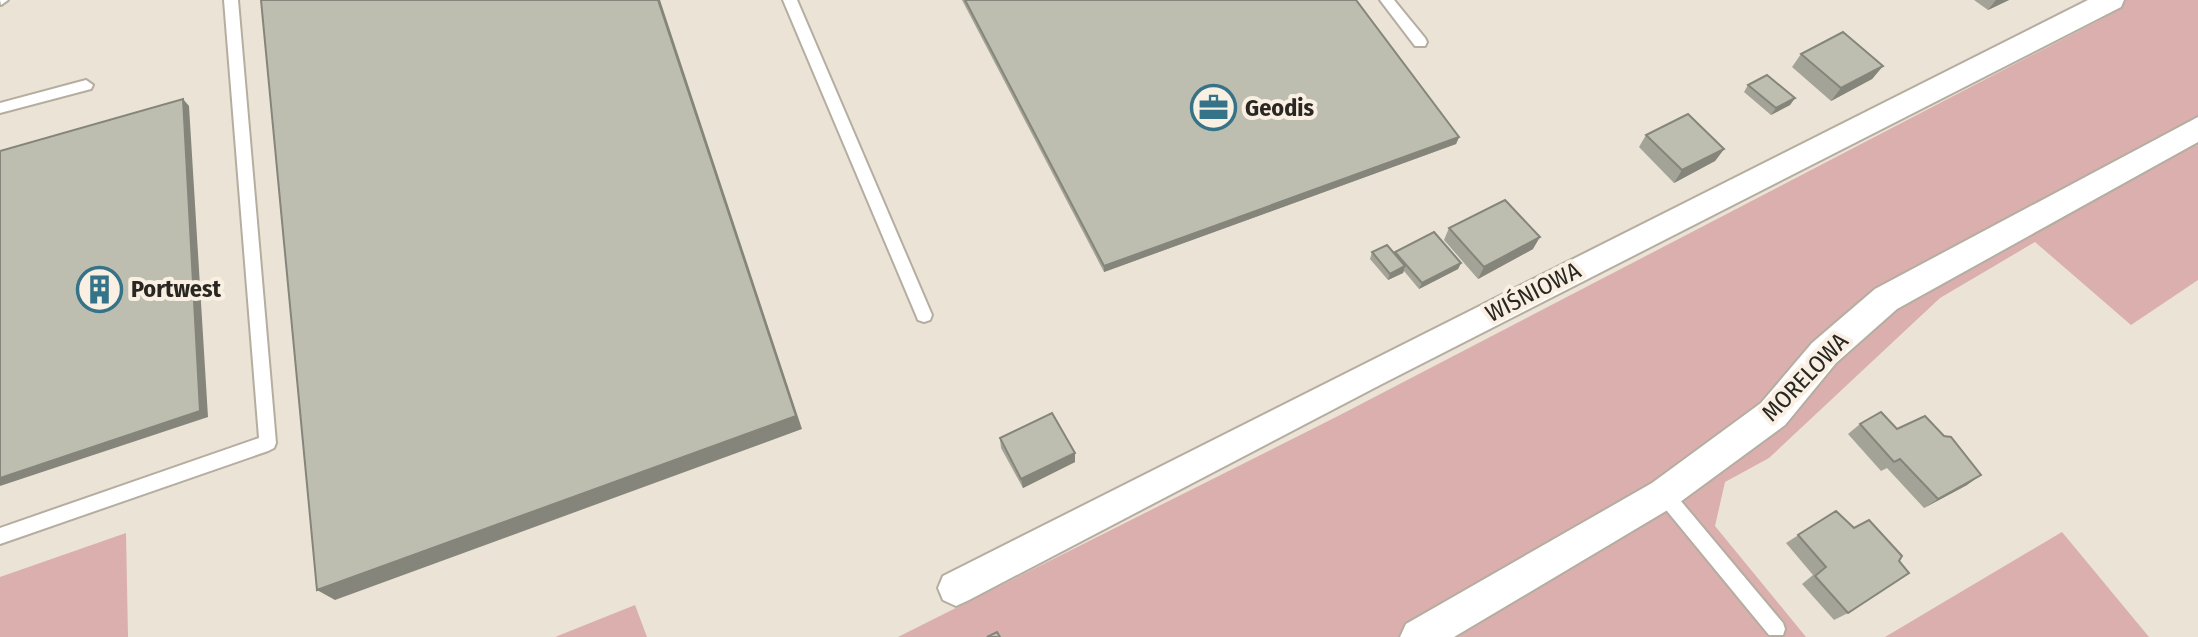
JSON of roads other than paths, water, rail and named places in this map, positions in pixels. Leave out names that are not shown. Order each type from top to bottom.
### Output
[{"type":"street","name":"WIŚNIOWA","points":[[956,588],[1382,368],[2111,0]]},
{"type":"street","name":"MORELOWA","points":[[1419,637],[1664,494],[1773,414],[1824,353],[1886,299],[2198,128]]},
{"type":"lane","points":[[0,536],[268,443],[231,0]]},
{"type":"lane","points":[[790,0],[924,315]]},
{"type":"lane","points":[[1387,0],[1420,42]]},
{"type":"lane","points":[[0,108],[86,85]]},
{"type":"lane","points":[[1664,494],[1776,629]]},
{"type":"place","name":"Geodis","points":[[1214,108]]},
{"type":"place","name":"Portwest","points":[[100,289]]}]
